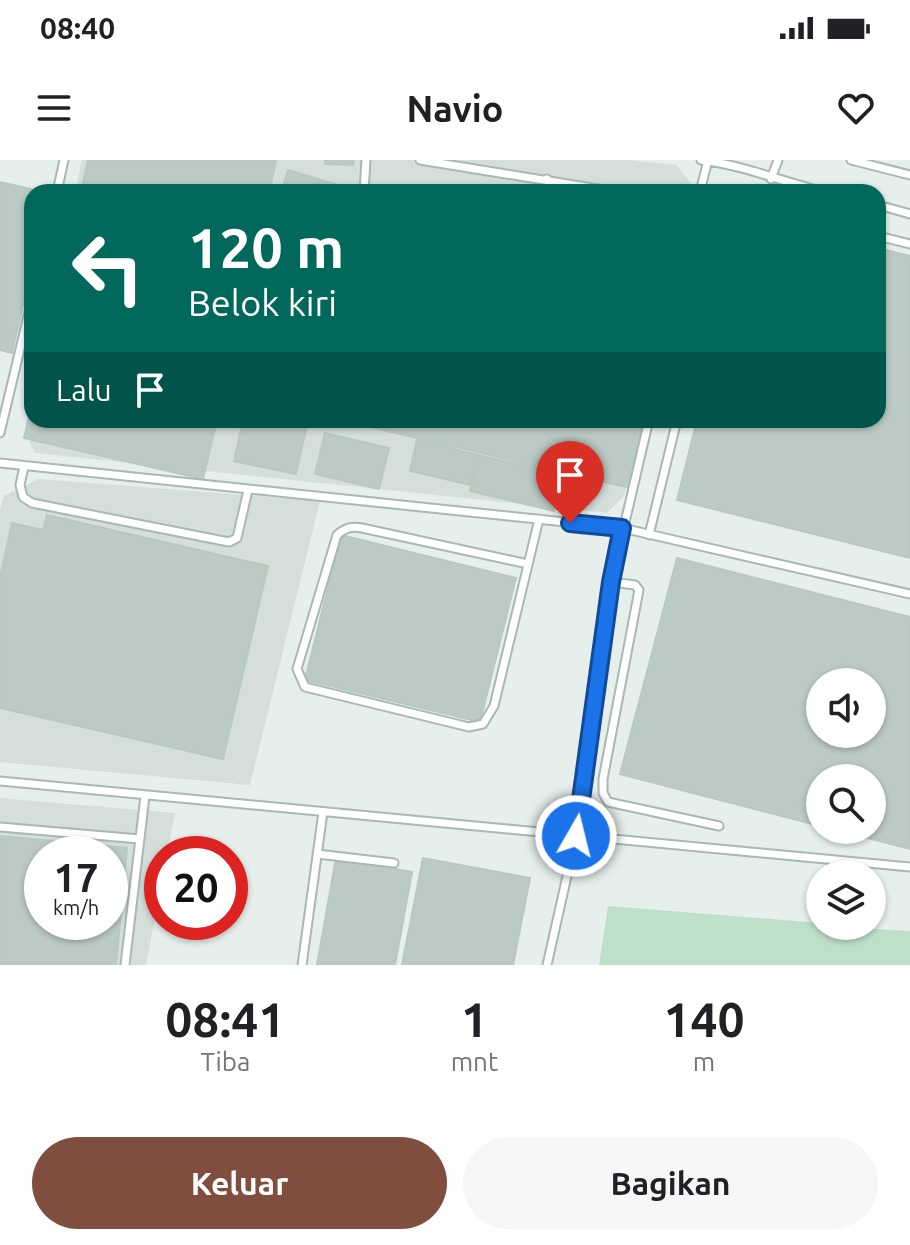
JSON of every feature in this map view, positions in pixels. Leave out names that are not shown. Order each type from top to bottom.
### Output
[{"type":"lane","points":[[59,184],[64,160]]},
{"type":"lane","points":[[364,184],[366,160]]},
{"type":"lane","points":[[420,160],[574,184]]},
{"type":"lane","points":[[701,160],[745,168],[791,184]]},
{"type":"lane","points":[[702,184],[708,160]]},
{"type":"lane","points":[[771,179],[778,160]]},
{"type":"lane","points":[[851,160],[910,175]]},
{"type":"lane","points":[[546,184],[547,179]]},
{"type":"lane","points":[[886,207],[910,214]]},
{"type":"lane","points":[[886,238],[910,244]]},
{"type":"lane","points":[[0,433],[24,332]]},
{"type":"lane","points":[[547,965],[576,836],[611,582],[647,428]]},
{"type":"lane","points":[[649,535],[675,428]]},
{"type":"lane","points":[[0,463],[622,528],[910,594]]},
{"type":"lane","points":[[24,466],[20,485],[23,497],[32,503],[229,542],[237,538],[248,490]]},
{"type":"lane","points":[[528,564],[362,528],[343,530],[337,535],[297,669],[299,678],[305,687],[469,727],[483,724],[494,706],[539,519]]},
{"type":"lane","points":[[611,582],[635,585],[639,590],[603,779],[603,793],[608,802],[719,826]]},
{"type":"lane","points":[[0,781],[910,867]]},
{"type":"lane","points":[[125,965],[145,796]]},
{"type":"lane","points":[[302,965],[323,812]]},
{"type":"lane","points":[[0,827],[140,839]]},
{"type":"lane","points":[[317,854],[394,863]]},
{"type":"shaded area","points":[[82,160],[629,160],[676,165],[691,183],[691,184],[77,184]]},
{"type":"shaded area","points":[[26,428],[639,428],[624,496],[607,513],[35,453]]},
{"type":"shaded area","points":[[39,479],[320,501],[250,785],[0,762],[0,509],[4,496]]},
{"type":"shaded area","points":[[0,798],[175,813],[171,836],[144,836],[144,940],[151,940],[146,965],[0,965]]},
{"type":"green space","points":[[608,906],[806,922],[806,940],[886,940],[886,930],[910,931],[910,965],[599,965]]},
{"type":"building","points":[[88,160],[276,161],[271,184],[83,184]]},
{"type":"building","points":[[325,160],[354,160],[353,165],[325,164]]},
{"type":"building","points":[[288,170],[334,184],[284,184]]},
{"type":"building","points":[[0,182],[24,187],[24,300],[12,353],[0,350]]},
{"type":"building","points":[[886,250],[910,256],[910,558],[677,500],[695,428],[886,428]]},
{"type":"building","points":[[26,428],[215,428],[203,479],[24,438]]},
{"type":"building","points":[[241,428],[306,428],[296,474],[234,461]]},
{"type":"building","points":[[375,428],[641,428],[631,488]]},
{"type":"building","points":[[325,433],[389,448],[379,489],[315,474]]},
{"type":"building","points":[[417,440],[478,455],[471,485],[410,471]]},
{"type":"building","points":[[478,455],[563,474],[554,511],[470,491]]},
{"type":"building","points":[[47,515],[268,566],[223,759],[0,708],[0,577],[12,523],[43,530]]},
{"type":"building","points":[[341,535],[516,578],[480,722],[305,680]]},
{"type":"building","points":[[677,558],[910,617],[910,849],[886,843],[886,764],[806,764],[806,822],[620,774]]},
{"type":"building","points":[[0,836],[24,838],[24,940],[118,940],[116,965],[0,965]]},
{"type":"building","points":[[336,858],[412,872],[395,965],[317,965]]},
{"type":"building","points":[[423,858],[530,878],[513,965],[402,965]]},
{"type":"route","points":[[570,523],[622,528],[611,582],[576,836]]}]
